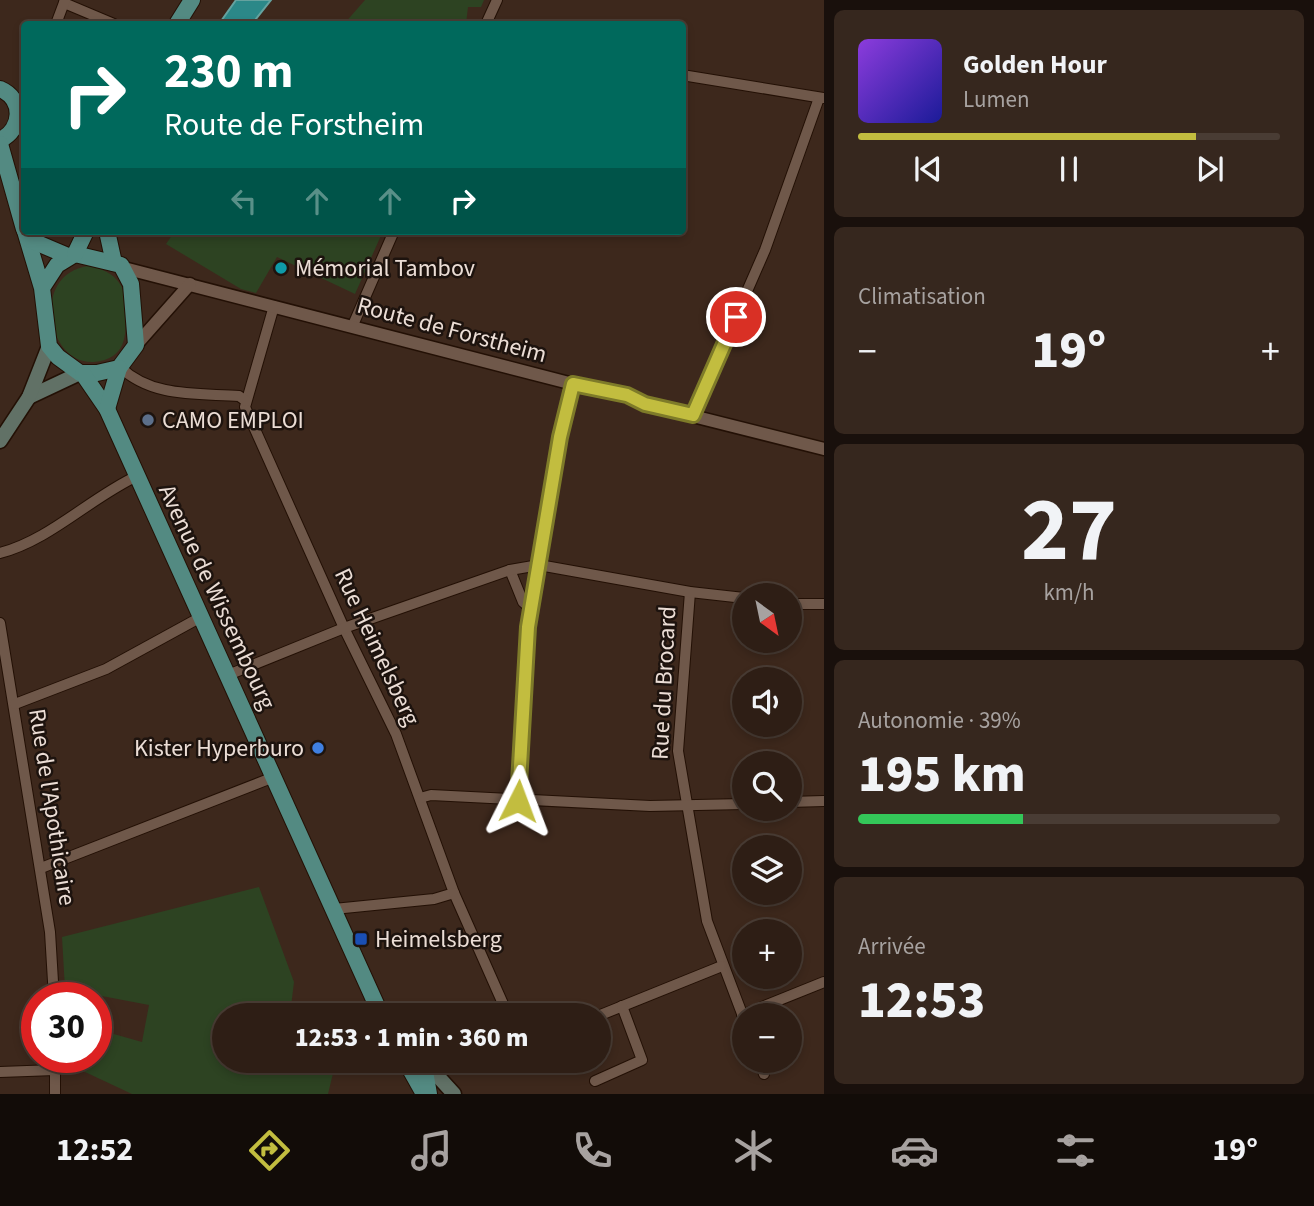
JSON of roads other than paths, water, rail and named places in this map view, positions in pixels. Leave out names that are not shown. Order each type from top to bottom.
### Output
[{"type":"main road","points":[[179,21],[192,0]]},
{"type":"main road","points":[[12,93],[21,112]]},
{"type":"main road","points":[[21,116],[13,130],[0,142],[21,218]]},
{"type":"main road","points":[[2,436],[29,397],[49,346],[42,288],[26,235]]},
{"type":"main road","points":[[33,235],[71,255],[119,265]]},
{"type":"main road","points":[[42,288],[57,265],[71,255],[84,235]]},
{"type":"main road","points":[[107,409],[120,368],[136,345],[131,284],[119,265],[108,235]]},
{"type":"main road","points":[[49,346],[58,357],[81,374]]},
{"type":"main road","points":[[29,397],[81,374],[120,368]]},
{"type":"main road","name":"Avenue de Wissembourg","points":[[81,374],[107,409],[376,1003]]},
{"type":"main road","name":"Avenue de Wissembourg","points":[[373,995],[379,1003]]},
{"type":"main road","points":[[409,1073],[422,1092]]},
{"type":"main road","points":[[412,1073],[422,1092]]},
{"type":"main road","points":[[422,1073],[422,1092]]},
{"type":"main road","points":[[434,1073],[453,1093]]},
{"type":"main road","points":[[422,1092],[443,1086],[453,1093]]},
{"type":"street","points":[[487,21],[497,0]]},
{"type":"street","points":[[56,21],[65,1],[108,21]]},
{"type":"street","points":[[686,76],[821,98],[765,250],[693,415]]},
{"type":"street","points":[[353,325],[392,235]]},
{"type":"street","name":"Route de Forstheim","points":[[119,265],[573,384],[627,395],[645,404],[824,449]]},
{"type":"street","points":[[136,345],[190,284]]},
{"type":"street","points":[[120,368],[136,381],[160,390],[239,396],[246,401],[251,392],[274,306]]},
{"type":"street","points":[[518,801],[528,627],[560,437],[573,384]]},
{"type":"street","name":"Rue Heimelsberg","points":[[246,401],[247,415],[344,628],[396,734],[454,893],[503,1003]]},
{"type":"street","points":[[0,554],[20,548],[116,486],[137,477]]},
{"type":"street","points":[[228,675],[344,628],[510,570],[539,565],[690,592],[732,597]]},
{"type":"street","points":[[510,570],[523,602],[531,608]]},
{"type":"street","name":"Rue du Brocard","points":[[690,592],[678,751],[707,921],[737,1003]]},
{"type":"street","points":[[802,604],[824,604]]},
{"type":"street","points":[[15,704],[106,669],[201,617]]},
{"type":"street","name":"Rue de l'Apothicaire","points":[[0,623],[41,868],[50,932],[53,982]]},
{"type":"street","points":[[41,868],[274,777]]},
{"type":"street","points":[[420,798],[431,795],[518,801],[687,806],[732,804]]},
{"type":"street","points":[[802,802],[824,801]]},
{"type":"street","points":[[334,909],[434,900],[454,893]]},
{"type":"street","points":[[611,1011],[722,966]]},
{"type":"street","points":[[775,1003],[824,982]]},
{"type":"street","points":[[595,1081],[642,1060],[622,1006]]},
{"type":"street","points":[[0,1072],[21,1071]]},
{"type":"street","points":[[55,1073],[55,1094]]},
{"type":"water","points":[[236,0],[271,0],[254,21],[221,21]]},
{"type":"place","name":"Mémorial Tambov","points":[[281,268]]},
{"type":"place","name":"CAMO EMPLOI","points":[[148,420]]},
{"type":"place","name":"Kister Hyperburo","points":[[318,748]]},
{"type":"place","name":"Heimelsberg","points":[[361,939]]}]
